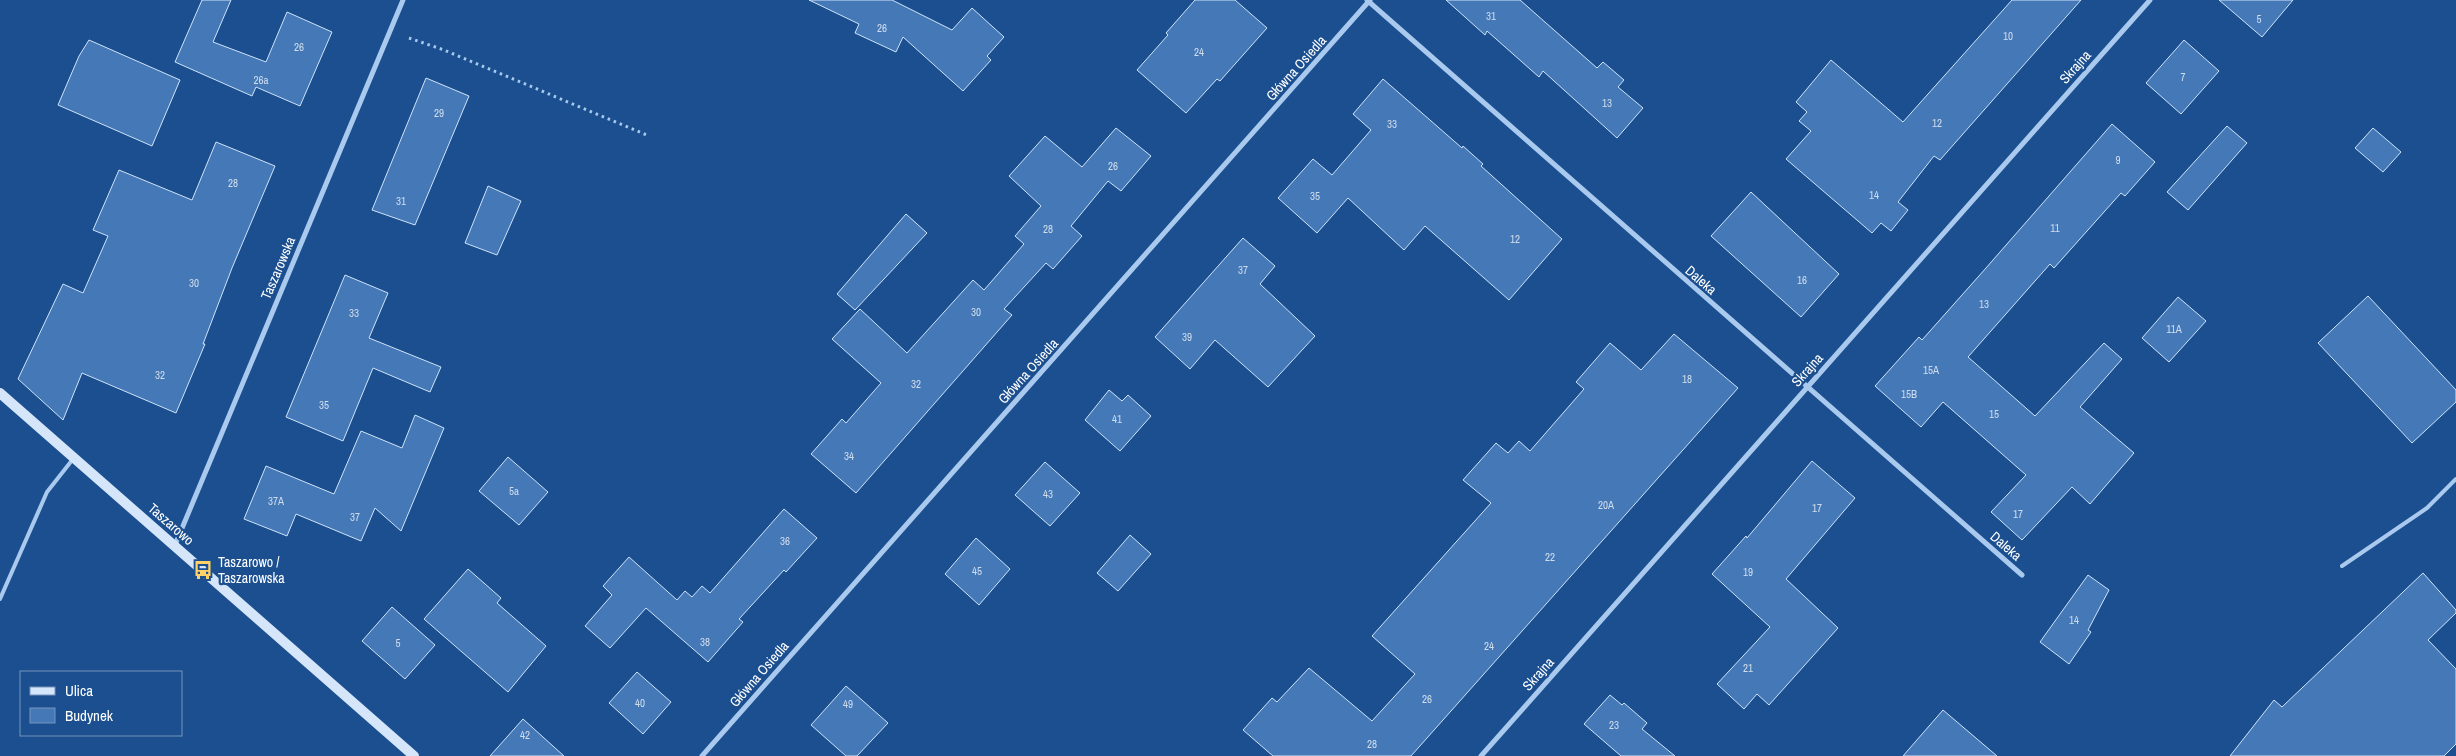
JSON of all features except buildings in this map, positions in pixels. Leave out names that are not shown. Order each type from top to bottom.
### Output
[{"type":"street","name":"Taszarowska","points":[[175,545],[403,0]]},
{"type":"street","name":"Daleka","points":[[1368,0],[2022,575]]},
{"type":"street","name":"Główna Osiedla","points":[[702,756],[1368,0]]},
{"type":"street","name":"Skrajna","points":[[1481,756],[2150,0]]},
{"type":"street","name":"Taszarowo","points":[[0,393],[414,756]]},
{"type":"lane","points":[[0,599],[47,492],[74,458]]},
{"type":"lane","points":[[2342,566],[2426,508],[2456,480]]},
{"type":"path","points":[[390,31],[444,50],[649,136]]},
{"type":"place","name":"Taszarowo / Taszarowska","points":[[203,570]]}]
